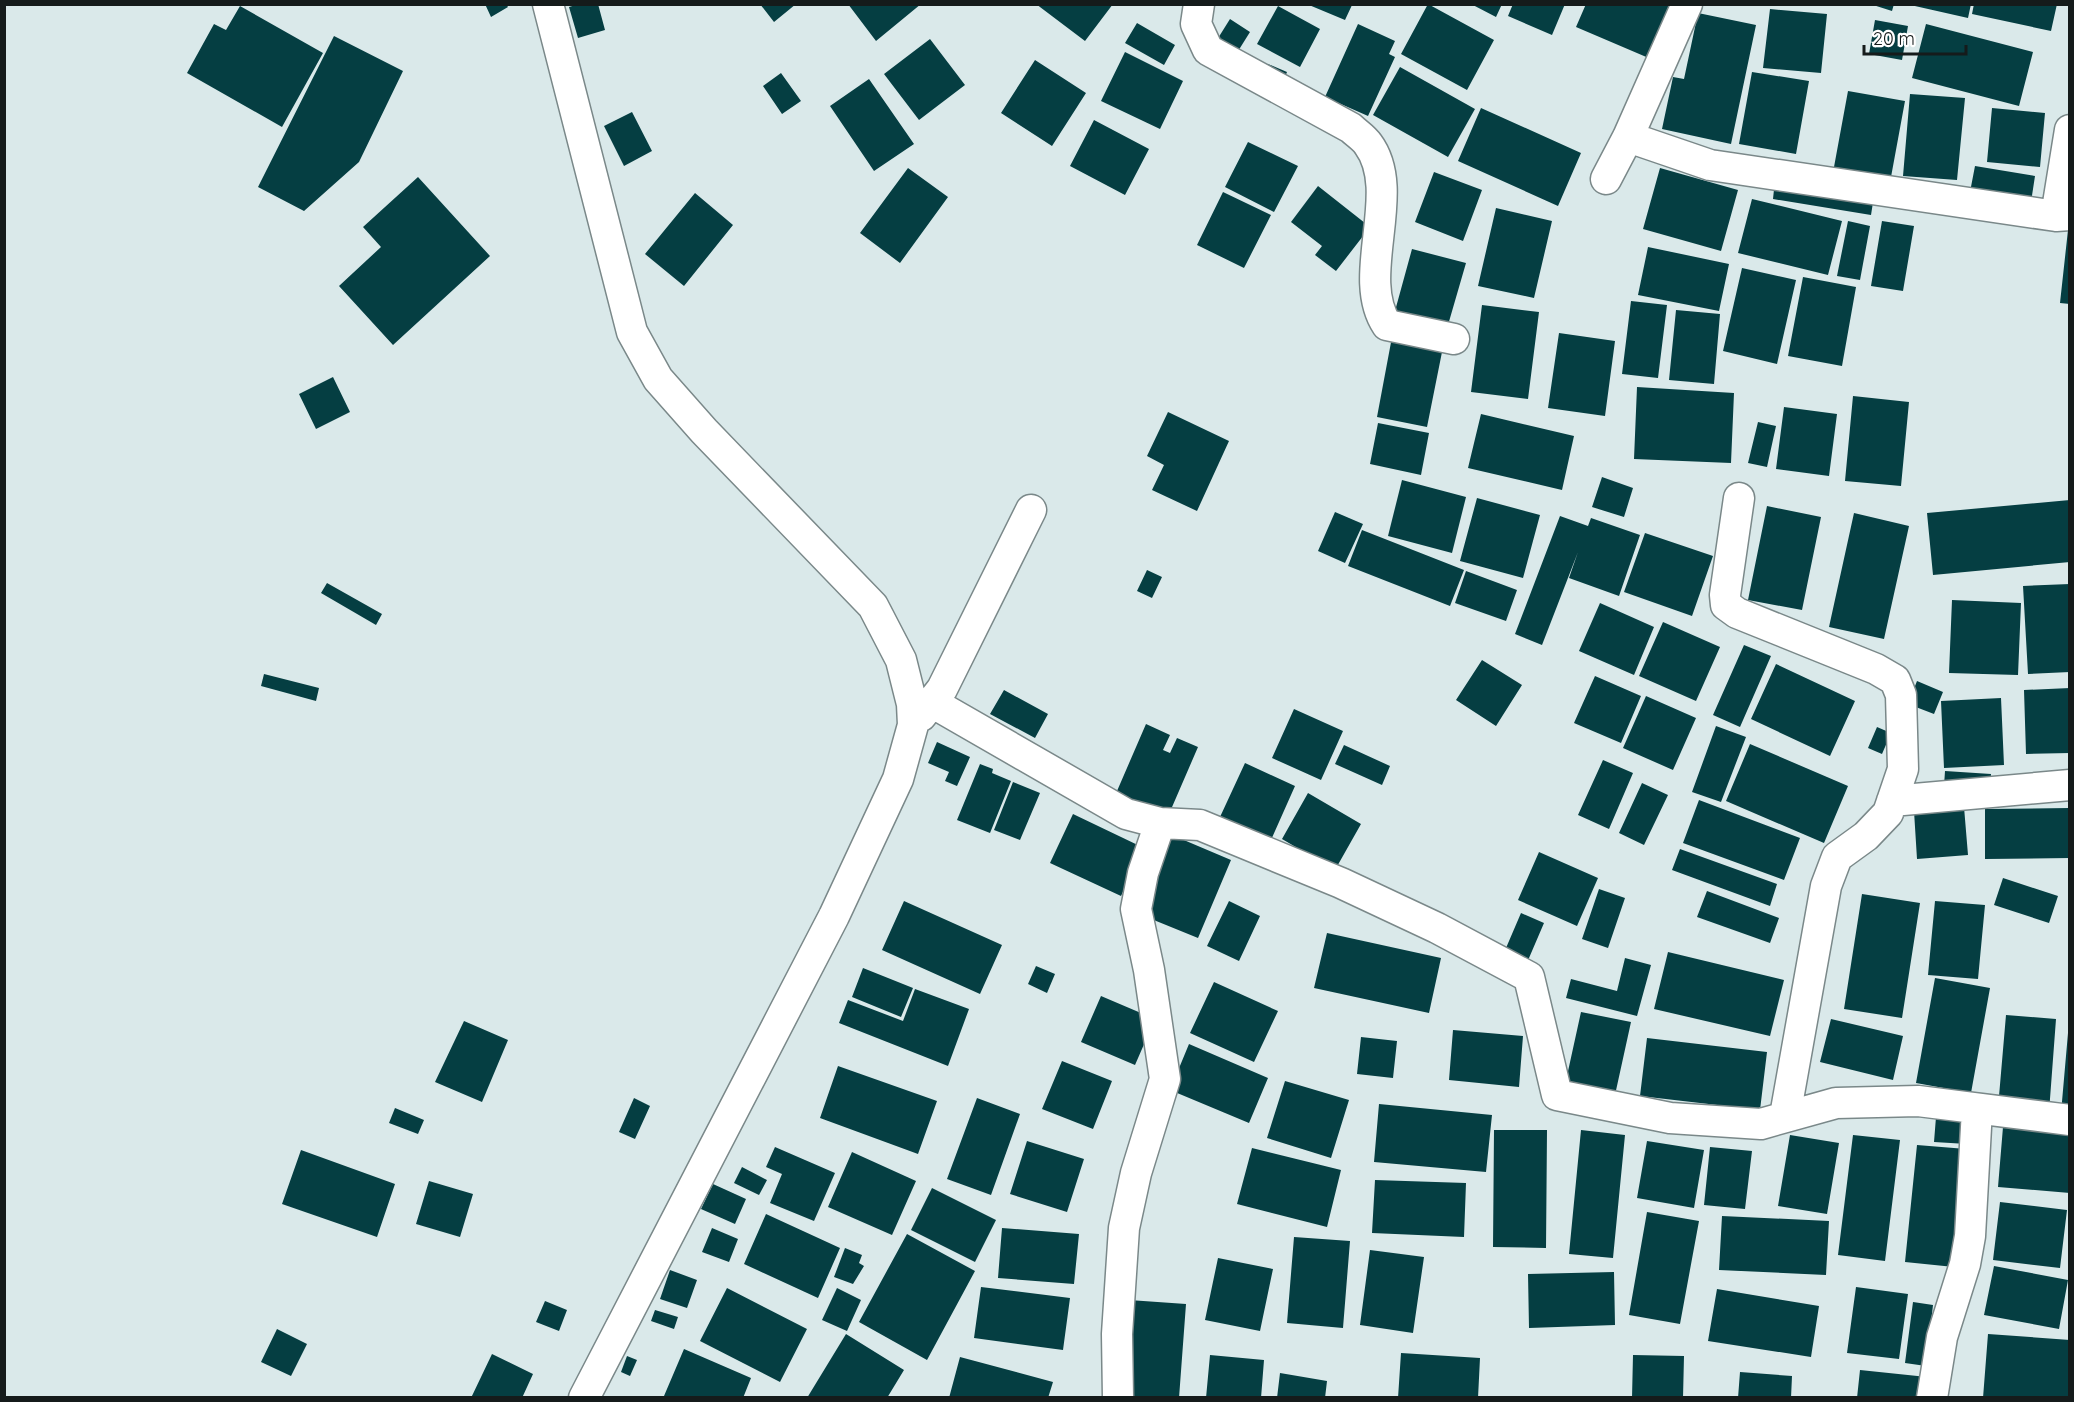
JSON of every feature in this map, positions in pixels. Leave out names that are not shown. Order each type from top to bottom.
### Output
[{"type":"street","points":[[548,4],[632,332],[641,350],[658,380],[704,431],[873,606],[902,660],[912,704],[913,725],[898,779],[834,916],[584,1398]]},
{"type":"street","points":[[1199,4],[1196,24],[1208,50],[1351,128],[1369,144],[1381,174],[1376,288],[1379,312],[1387,325],[1454,339]]},
{"type":"street","points":[[1606,179],[1628,137],[1688,4]]},
{"type":"street","points":[[1628,137],[1710,165],[2063,216],[2070,130]]},
{"type":"street","points":[[1739,498],[1725,595],[1726,605],[1737,613],[1876,669],[1895,680],[1901,695],[1903,770],[1888,813],[1866,836],[1837,857],[1826,886],[1785,1116]]},
{"type":"street","points":[[913,725],[933,703],[1031,510]]},
{"type":"street","points":[[933,703],[1125,814],[1160,823],[1200,825],[1319,874],[1437,928],[1529,978],[1557,1095],[1670,1118],[1761,1124],[1836,1103],[1918,1101],[2070,1120]]},
{"type":"street","points":[[1892,801],[2070,785]]},
{"type":"street","points":[[1118,1398],[1117,1334],[1124,1228],[1136,1173],[1165,1079],[1149,970],[1136,909],[1143,873],[1160,823]]},
{"type":"street","points":[[1932,1398],[1942,1336],[1965,1264],[1970,1236],[1977,1109]]},
{"type":"building","points":[[485,4],[506,4],[508,7],[491,17]]},
{"type":"building","points":[[579,4],[598,4],[605,30],[578,38],[569,7]]},
{"type":"building","points":[[760,4],[796,4],[774,22]]},
{"type":"building","points":[[848,4],[921,4],[876,41]]},
{"type":"building","points":[[1036,4],[1113,4],[1085,41]]},
{"type":"building","points":[[1428,4],[1494,40],[1467,90],[1401,54]]},
{"type":"building","points":[[1471,4],[1502,4],[1496,17]]},
{"type":"building","points":[[1513,4],[1565,4],[1552,35],[1508,16]]},
{"type":"building","points":[[1586,4],[1672,4],[1651,59],[1576,27]]},
{"type":"building","points":[[1870,4],[1894,4],[1892,11]]},
{"type":"building","points":[[1906,4],[1971,4],[1968,18]]},
{"type":"building","points":[[1974,4],[2057,4],[2051,31],[1972,14]]},
{"type":"building","points":[[1309,5],[1352,5],[1345,20]]},
{"type":"building","points":[[240,6],[323,53],[282,127],[187,73],[214,24],[226,30]]},
{"type":"building","points":[[1278,6],[1320,29],[1300,67],[1257,44]]},
{"type":"building","points":[[1770,9],[1827,14],[1821,73],[1763,68]]},
{"type":"building","points":[[1698,13],[1756,25],[1731,144],[1662,129],[1673,77],[1684,79]]},
{"type":"building","points":[[1230,19],[1250,32],[1235,56],[1215,43]]},
{"type":"building","points":[[1875,20],[1908,26],[1902,60],[1869,54]]},
{"type":"building","points":[[1137,23],[1175,45],[1164,65],[1125,43]]},
{"type":"building","points":[[1358,24],[1395,41],[1389,54],[1395,57],[1368,116],[1325,97]]},
{"type":"building","points":[[1926,24],[2033,52],[2019,106],[1912,78]]},
{"type":"building","points":[[334,36],[403,71],[359,162],[304,211],[258,187]]},
{"type":"building","points":[[930,39],[965,85],[919,120],[884,74]]},
{"type":"building","points":[[1125,52],[1183,81],[1160,129],[1101,101]]},
{"type":"building","points":[[1035,60],[1086,93],[1052,146],[1001,113]]},
{"type":"building","points":[[1268,64],[1287,72],[1283,82],[1264,74]]},
{"type":"building","points":[[1400,67],[1475,109],[1448,157],[1373,115]]},
{"type":"building","points":[[1752,72],[1809,81],[1796,154],[1739,144]]},
{"type":"building","points":[[781,73],[801,101],[782,114],[763,86]]},
{"type":"building","points":[[869,79],[914,144],[874,171],[830,106]]},
{"type":"building","points":[[1848,91],[1905,101],[1891,177],[1834,167]]},
{"type":"building","points":[[1910,94],[1965,98],[1957,180],[1903,176]]},
{"type":"building","points":[[1481,108],[1581,153],[1558,206],[1458,161]]},
{"type":"building","points":[[1992,108],[2045,113],[2040,167],[1987,162]]},
{"type":"building","points":[[632,112],[652,151],[624,166],[604,126]]},
{"type":"building","points":[[1094,120],[1149,149],[1125,195],[1070,166]]},
{"type":"building","points":[[1248,142],[1298,166],[1274,212],[1225,187]]},
{"type":"building","points":[[1975,166],[2035,176],[2031,202],[1970,192]]},
{"type":"building","points":[[908,168],[948,197],[900,263],[860,233]]},
{"type":"building","points":[[1660,168],[1738,190],[1721,251],[1643,229]]},
{"type":"building","points":[[1434,172],[1482,190],[1463,241],[1415,222]]},
{"type":"building","points":[[418,177],[490,256],[393,345],[339,286],[381,247],[363,227]]},
{"type":"building","points":[[1775,180],[1874,196],[1871,215],[1773,199]]},
{"type":"building","points":[[1318,186],[1370,227],[1336,271],[1315,255],[1322,246],[1291,222]]},
{"type":"building","points":[[1223,192],[1271,215],[1244,268],[1197,245]]},
{"type":"building","points":[[695,193],[733,225],[684,286],[645,254]]},
{"type":"building","points":[[1752,199],[1842,221],[1828,275],[1738,253]]},
{"type":"building","points":[[1496,208],[1552,221],[1534,298],[1478,286]]},
{"type":"building","points":[[1848,221],[1870,226],[1860,280],[1837,276]]},
{"type":"building","points":[[1882,221],[1914,226],[1903,291],[1871,286]]},
{"type":"building","points":[[2068,230],[2070,230],[2070,304],[2060,303]]},
{"type":"building","points":[[1648,247],[1729,264],[1719,311],[1638,295]]},
{"type":"building","points":[[1412,249],[1466,263],[1448,325],[1395,311]]},
{"type":"building","points":[[1742,268],[1796,280],[1777,364],[1723,351]]},
{"type":"building","points":[[1803,277],[1856,287],[1842,366],[1788,356]]},
{"type":"building","points":[[1631,301],[1667,305],[1658,378],[1622,374]]},
{"type":"building","points":[[1482,305],[1539,312],[1528,399],[1471,392]]},
{"type":"building","points":[[1676,310],[1720,314],[1714,384],[1669,380]]},
{"type":"building","points":[[1559,333],[1615,341],[1605,416],[1548,408]]},
{"type":"building","points":[[1392,337],[1443,347],[1427,427],[1377,417]]},
{"type":"building","points":[[333,377],[350,412],[316,429],[299,394]]},
{"type":"building","points":[[1637,387],[1734,393],[1731,463],[1634,459]]},
{"type":"building","points":[[1853,396],[1909,402],[1901,486],[1845,481]]},
{"type":"building","points":[[1784,407],[1837,414],[1829,476],[1776,469]]},
{"type":"building","points":[[1168,412],[1229,441],[1197,511],[1152,490],[1164,465],[1147,456]]},
{"type":"building","points":[[1481,414],[1574,436],[1562,490],[1468,468]]},
{"type":"building","points":[[1758,422],[1776,426],[1767,467],[1748,463]]},
{"type":"building","points":[[1378,423],[1429,433],[1421,475],[1370,464]]},
{"type":"building","points":[[1602,477],[1633,488],[1624,517],[1592,507]]},
{"type":"building","points":[[1402,480],[1466,497],[1452,553],[1388,536]]},
{"type":"building","points":[[1477,498],[1540,515],[1523,578],[1460,561]]},
{"type":"building","points":[[2070,500],[2070,562],[1933,575],[1927,513]]},
{"type":"building","points":[[1767,506],[1821,517],[1802,610],[1748,600]]},
{"type":"building","points":[[1335,512],[1363,524],[1345,563],[1318,551]]},
{"type":"building","points":[[1854,513],[1909,526],[1884,639],[1829,627]]},
{"type":"building","points":[[1560,516],[1588,526],[1591,518],[1640,535],[1619,596],[1569,578],[1578,552],[1542,645],[1515,634]]},
{"type":"building","points":[[1362,530],[1464,570],[1450,606],[1348,566]]},
{"type":"building","points":[[1645,533],[1713,556],[1692,616],[1624,592]]},
{"type":"building","points":[[1147,570],[1162,577],[1152,598],[1137,591]]},
{"type":"building","points":[[1466,571],[1517,590],[1506,621],[1455,603]]},
{"type":"building","points":[[327,583],[382,614],[376,625],[321,593]]},
{"type":"building","points":[[2070,584],[2070,672],[2028,674],[2023,586]]},
{"type":"building","points":[[1952,600],[2021,603],[2018,675],[1949,673]]},
{"type":"building","points":[[1600,603],[1654,627],[1634,675],[1579,651]]},
{"type":"building","points":[[1663,622],[1720,647],[1696,701],[1639,676]]},
{"type":"building","points":[[1744,645],[1771,656],[1740,727],[1713,715]]},
{"type":"building","points":[[1482,660],[1522,685],[1496,726],[1456,700]]},
{"type":"building","points":[[1776,664],[1855,701],[1830,756],[1751,719]]},
{"type":"building","points":[[264,674],[319,688],[316,701],[261,686]]},
{"type":"building","points":[[1595,676],[1641,696],[1621,743],[1574,723]]},
{"type":"building","points":[[1917,681],[1943,692],[1934,714],[1908,704]]},
{"type":"building","points":[[2070,688],[2070,753],[2026,754],[2024,690]]},
{"type":"building","points":[[1004,690],[1048,714],[1035,738],[990,714]]},
{"type":"building","points":[[1646,696],[1696,718],[1673,770],[1623,748]]},
{"type":"building","points":[[2001,698],[2004,765],[1944,768],[1941,701]]},
{"type":"building","points":[[1294,709],[1343,731],[1321,780],[1272,758]]},
{"type":"building","points":[[1146,724],[1170,735],[1163,750],[1170,753],[1177,738],[1198,747],[1166,821],[1114,798]]},
{"type":"building","points":[[1716,726],[1746,737],[1721,802],[1692,792]]},
{"type":"building","points":[[1877,727],[1891,733],[1882,754],[1868,748]]},
{"type":"building","points":[[937,742],[970,757],[957,786],[945,781],[949,772],[928,763]]},
{"type":"building","points":[[1750,744],[1848,786],[1824,843],[1726,801]]},
{"type":"building","points":[[1344,745],[1390,766],[1382,785],[1335,764]]},
{"type":"building","points":[[1603,760],[1633,773],[1609,829],[1578,815]]},
{"type":"building","points":[[1245,763],[1295,786],[1271,840],[1220,817]]},
{"type":"building","points":[[980,764],[993,769],[992,773],[1011,781],[990,833],[957,820]]},
{"type":"building","points":[[1945,771],[1991,774],[1990,789],[1944,786]]},
{"type":"building","points":[[1013,782],[1040,793],[1020,840],[994,830]]},
{"type":"building","points":[[1642,783],[1668,795],[1644,845],[1619,833]]},
{"type":"building","points":[[1308,793],[1361,824],[1335,870],[1282,839]]},
{"type":"building","points":[[1699,800],[1800,838],[1784,880],[1683,843]]},
{"type":"building","points":[[1964,807],[1968,855],[1917,859],[1914,811]]},
{"type":"building","points":[[2070,808],[2070,858],[1985,859],[1985,809]]},
{"type":"building","points":[[1073,814],[1144,848],[1121,896],[1050,863]]},
{"type":"building","points":[[1172,835],[1231,860],[1198,938],[1139,914]]},
{"type":"building","points":[[1680,849],[1777,884],[1770,906],[1672,870]]},
{"type":"building","points":[[1539,852],[1598,878],[1577,926],[1518,900]]},
{"type":"building","points":[[2003,878],[2058,896],[2049,923],[1994,905]]},
{"type":"building","points":[[1599,889],[1625,898],[1608,948],[1582,939]]},
{"type":"building","points":[[1707,891],[1779,918],[1770,943],[1697,917]]},
{"type":"building","points":[[1862,894],[1920,903],[1902,1018],[1844,1009]]},
{"type":"building","points":[[904,901],[1002,945],[980,994],[882,950]]},
{"type":"building","points":[[1229,901],[1260,916],[1239,961],[1207,946]]},
{"type":"building","points":[[1935,901],[1985,905],[1978,979],[1928,975]]},
{"type":"building","points":[[1521,913],[1544,923],[1526,965],[1503,955]]},
{"type":"building","points":[[1327,933],[1441,958],[1429,1013],[1314,988]]},
{"type":"building","points":[[1668,952],[1784,980],[1770,1036],[1654,1009]]},
{"type":"building","points":[[1625,958],[1651,965],[1637,1016],[1566,998],[1571,979],[1617,991]]},
{"type":"building","points":[[1036,966],[1055,974],[1047,993],[1028,984]]},
{"type":"building","points":[[863,968],[913,988],[901,1017],[852,997]]},
{"type":"building","points":[[1935,978],[1990,988],[1971,1093],[1916,1083]]},
{"type":"building","points":[[1214,982],[1278,1011],[1254,1062],[1190,1033]]},
{"type":"building","points":[[915,989],[969,1009],[948,1066],[839,1023],[848,1000],[903,1021]]},
{"type":"building","points":[[1101,996],[1155,1019],[1135,1065],[1081,1042]]},
{"type":"building","points":[[1581,1012],[1631,1022],[1615,1095],[1565,1085]]},
{"type":"building","points":[[2006,1015],[2056,1019],[2049,1112],[1998,1108]]},
{"type":"building","points":[[1831,1019],[1903,1036],[1893,1080],[1820,1062]]},
{"type":"building","points":[[464,1021],[508,1040],[482,1102],[435,1082]]},
{"type":"building","points":[[1453,1030],[1523,1036],[1519,1087],[1449,1080]]},
{"type":"building","points":[[2068,1033],[2070,1033],[2070,1114],[2061,1113]]},
{"type":"building","points":[[1361,1037],[1397,1041],[1393,1078],[1357,1074]]},
{"type":"building","points":[[1647,1038],[1767,1052],[1760,1110],[1640,1096]]},
{"type":"building","points":[[1189,1044],[1268,1078],[1249,1123],[1170,1090]]},
{"type":"building","points":[[1062,1061],[1112,1081],[1093,1129],[1042,1109]]},
{"type":"building","points":[[838,1066],[937,1101],[918,1154],[820,1118]]},
{"type":"building","points":[[1285,1081],[1349,1100],[1331,1158],[1267,1138]]},
{"type":"building","points":[[634,1098],[650,1106],[635,1139],[619,1132]]},
{"type":"building","points":[[977,1098],[1020,1114],[991,1195],[947,1179]]},
{"type":"building","points":[[1379,1104],[1492,1115],[1486,1172],[1374,1162]]},
{"type":"building","points":[[395,1108],[424,1120],[418,1134],[389,1123]]},
{"type":"building","points":[[1936,1117],[1968,1120],[1967,1144],[1934,1142]]},
{"type":"building","points":[[2003,1127],[2070,1132],[2070,1193],[1998,1187]]},
{"type":"building","points":[[1494,1130],[1547,1130],[1546,1248],[1493,1247]]},
{"type":"building","points":[[1581,1130],[1625,1135],[1613,1258],[1569,1254]]},
{"type":"building","points":[[1790,1135],[1839,1143],[1827,1214],[1778,1206]]},
{"type":"building","points":[[1853,1135],[1900,1140],[1885,1261],[1838,1255]]},
{"type":"building","points":[[1027,1141],[1084,1159],[1067,1212],[1010,1194]]},
{"type":"building","points":[[1647,1141],[1704,1150],[1694,1208],[1637,1198]]},
{"type":"building","points":[[1917,1145],[1966,1149],[1954,1267],[1905,1262]]},
{"type":"building","points":[[775,1147],[835,1173],[814,1221],[770,1203],[782,1174],[766,1167]]},
{"type":"building","points":[[1710,1147],[1752,1151],[1745,1209],[1704,1205]]},
{"type":"building","points":[[1252,1148],[1341,1170],[1327,1227],[1237,1204]]},
{"type":"building","points":[[301,1150],[395,1184],[377,1237],[282,1204]]},
{"type":"building","points":[[852,1152],[916,1181],[892,1235],[828,1207]]},
{"type":"building","points":[[742,1167],[767,1180],[759,1195],[734,1183]]},
{"type":"building","points":[[1375,1180],[1466,1183],[1464,1237],[1372,1233]]},
{"type":"building","points":[[429,1181],[473,1194],[460,1237],[416,1224]]},
{"type":"building","points":[[713,1184],[746,1199],[735,1224],[701,1209]]},
{"type":"building","points":[[932,1188],[996,1220],[975,1262],[911,1230]]},
{"type":"building","points":[[2000,1202],[2067,1210],[2060,1268],[1993,1260]]},
{"type":"building","points":[[1647,1212],[1699,1221],[1680,1324],[1629,1315]]},
{"type":"building","points":[[766,1214],[840,1248],[818,1298],[744,1264]]},
{"type":"building","points":[[1722,1216],[1829,1221],[1826,1275],[1719,1270]]},
{"type":"building","points":[[712,1228],[738,1239],[729,1262],[702,1252]]},
{"type":"building","points":[[1002,1228],[1079,1234],[1074,1284],[998,1278]]},
{"type":"building","points":[[907,1234],[975,1271],[927,1360],[859,1322]]},
{"type":"building","points":[[1294,1237],[1350,1241],[1343,1328],[1287,1323]]},
{"type":"building","points":[[845,1248],[862,1255],[859,1263],[864,1266],[853,1284],[834,1277]]},
{"type":"building","points":[[1370,1250],[1424,1257],[1413,1333],[1360,1325]]},
{"type":"building","points":[[1218,1258],[1273,1269],[1260,1331],[1205,1320]]},
{"type":"building","points":[[1994,1266],[2068,1280],[2059,1329],[1984,1315]]},
{"type":"building","points":[[670,1270],[697,1280],[687,1308],[660,1299]]},
{"type":"building","points":[[1614,1272],[1615,1325],[1529,1328],[1528,1274]]},
{"type":"building","points":[[981,1287],[1070,1298],[1063,1350],[974,1338]]},
{"type":"building","points":[[1856,1287],[1908,1294],[1899,1359],[1847,1353]]},
{"type":"building","points":[[727,1288],[807,1329],[780,1382],[700,1341]]},
{"type":"building","points":[[837,1288],[861,1300],[847,1331],[822,1320]]},
{"type":"building","points":[[1717,1289],[1819,1306],[1811,1357],[1708,1341]]},
{"type":"building","points":[[1129,1300],[1186,1304],[1179,1398],[1122,1398]]},
{"type":"building","points":[[545,1301],[567,1310],[559,1331],[536,1322]]},
{"type":"building","points":[[1913,1302],[1933,1305],[1926,1366],[1905,1363]]},
{"type":"building","points":[[655,1310],[678,1317],[674,1329],[651,1321]]},
{"type":"building","points":[[277,1329],[307,1344],[291,1376],[261,1362]]},
{"type":"building","points":[[846,1334],[904,1370],[887,1398],[807,1398]]},
{"type":"building","points":[[1988,1334],[2070,1340],[2070,1398],[1983,1398]]},
{"type":"building","points":[[684,1349],[751,1378],[743,1398],[664,1396]]},
{"type":"building","points":[[1401,1353],[1480,1358],[1478,1398],[1398,1398]]},
{"type":"building","points":[[492,1354],[533,1374],[522,1398],[471,1398]]},
{"type":"building","points":[[1210,1355],[1264,1360],[1261,1398],[1206,1398]]},
{"type":"building","points":[[1633,1355],[1684,1356],[1683,1398],[1632,1398]]},
{"type":"building","points":[[627,1356],[637,1360],[630,1376],[621,1372]]},
{"type":"building","points":[[960,1357],[1053,1382],[1048,1398],[949,1398]]},
{"type":"building","points":[[1860,1370],[1927,1377],[1925,1398],[1857,1398]]},
{"type":"building","points":[[1740,1372],[1792,1376],[1791,1398],[1738,1398]]},
{"type":"building","points":[[1280,1373],[1327,1381],[1325,1398],[1277,1398]]}]
